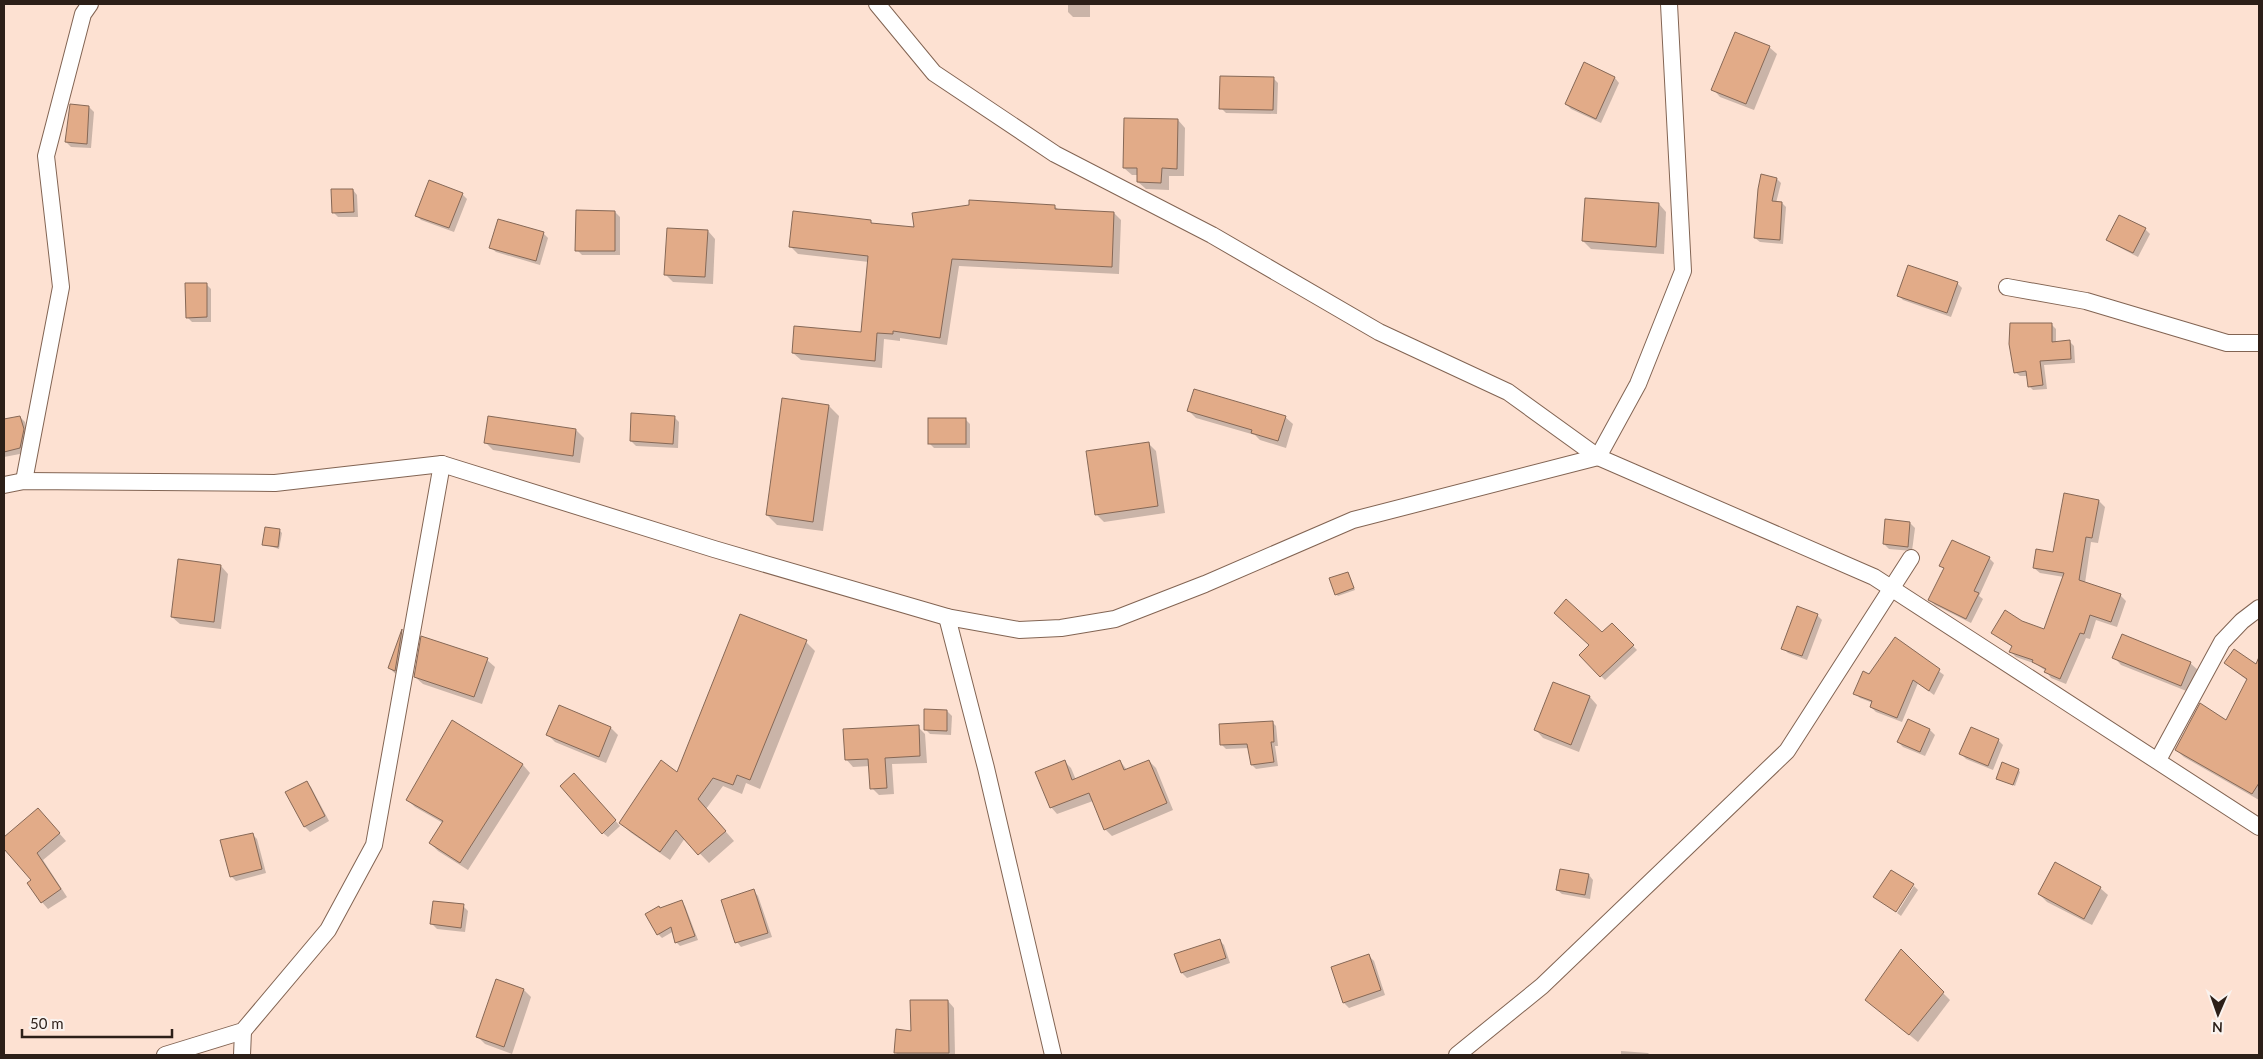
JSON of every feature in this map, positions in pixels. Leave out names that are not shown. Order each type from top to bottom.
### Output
[{"type":"street","points":[[24,482],[61,287],[46,156],[83,14],[90,4]]},
{"type":"street","points":[[877,4],[934,73],[1055,154],[1212,235],[1379,332],[1508,392],[1598,457],[1874,577],[2259,827]]},
{"type":"street","points":[[4,485],[24,482],[275,483],[442,464],[714,549],[947,617],[1019,630],[1061,628],[1115,620],[1205,584],[1353,520],[1598,457],[1638,384],[1683,271],[1669,4]]},
{"type":"street","points":[[2007,287],[2086,301],[2227,343],[2259,343]]},
{"type":"street","points":[[165,1055],[244,1031],[328,930],[374,845],[442,464]]},
{"type":"street","points":[[1457,1055],[1542,986],[1786,752],[1910,558]]},
{"type":"street","points":[[2158,760],[2222,642],[2242,621],[2259,608]]},
{"type":"street","points":[[947,617],[986,768],[1053,1055]]},
{"type":"street","points":[[242,1055],[244,1031]]},
{"type":"building","points":[[1735,32],[1770,46],[1746,104],[1711,90]]},
{"type":"building","points":[[1584,62],[1615,77],[1596,119],[1565,104]]},
{"type":"building","points":[[1220,76],[1274,77],[1273,110],[1219,109]]},
{"type":"building","points":[[70,104],[89,106],[87,144],[65,142]]},
{"type":"building","points":[[1124,118],[1178,119],[1177,169],[1162,168],[1161,183],[1137,182],[1137,168],[1123,168]]},
{"type":"building","points":[[1761,174],[1777,178],[1772,201],[1782,202],[1780,240],[1754,238]]},
{"type":"building","points":[[429,180],[463,193],[449,228],[415,216]]},
{"type":"building","points":[[331,189],[353,189],[354,212],[332,213]]},
{"type":"building","points":[[1585,198],[1659,203],[1656,247],[1582,241]]},
{"type":"building","points":[[969,200],[1055,205],[1055,209],[1114,212],[1112,267],[952,259],[940,338],[893,331],[893,334],[877,333],[875,361],[792,353],[794,326],[861,332],[868,256],[789,247],[793,211],[871,220],[871,223],[914,227],[912,213],[969,205]]},
{"type":"building","points":[[576,210],[615,211],[615,251],[575,251]]},
{"type":"building","points":[[2119,215],[2146,228],[2133,253],[2106,240]]},
{"type":"building","points":[[498,219],[544,232],[536,261],[489,248]]},
{"type":"building","points":[[667,228],[708,230],[705,277],[664,275]]},
{"type":"building","points":[[1908,265],[1958,282],[1947,313],[1897,296]]},
{"type":"building","points":[[185,283],[207,283],[207,317],[186,318]]},
{"type":"building","points":[[2010,323],[2052,323],[2052,342],[2070,340],[2071,359],[2040,361],[2043,385],[2028,387],[2026,371],[2014,373],[2009,344]]},
{"type":"building","points":[[1194,389],[1286,416],[1278,441],[1251,433],[1252,430],[1187,411]]},
{"type":"building","points":[[782,398],[829,405],[813,522],[766,515]]},
{"type":"building","points":[[631,413],[675,416],[673,444],[630,441]]},
{"type":"building","points":[[20,416],[24,429],[20,448],[4,452],[4,419]]},
{"type":"building","points":[[488,416],[576,429],[573,456],[484,443]]},
{"type":"building","points":[[928,418],[966,418],[966,444],[928,444]]},
{"type":"building","points":[[1149,442],[1158,506],[1095,515],[1086,451]]},
{"type":"building","points":[[2064,493],[2099,500],[2092,538],[2086,537],[2079,580],[2121,594],[2111,622],[2090,615],[2084,634],[2080,633],[2060,679],[2044,672],[2046,669],[2032,662],[2033,660],[2009,652],[2012,646],[1991,633],[2005,610],[2022,621],[2044,629],[2064,573],[2033,568],[2036,549],[2053,552]]},
{"type":"building","points":[[1885,519],[1910,522],[1908,547],[1883,544]]},
{"type":"building","points":[[265,527],[280,529],[278,547],[262,545]]},
{"type":"building","points":[[1952,540],[1990,557],[1974,591],[1979,593],[1966,619],[1928,600],[1944,568],[1939,566]]},
{"type":"building","points":[[178,559],[221,565],[214,622],[171,617]]},
{"type":"building","points":[[1348,572],[1354,588],[1335,595],[1329,578]]},
{"type":"building","points":[[1566,599],[1602,632],[1612,623],[1634,645],[1600,677],[1579,655],[1589,645],[1554,613]]},
{"type":"building","points":[[1797,606],[1818,614],[1802,656],[1781,649]]},
{"type":"building","points":[[740,614],[807,640],[750,780],[737,775],[733,785],[713,778],[698,799],[726,831],[698,855],[676,830],[660,852],[619,823],[661,760],[677,772]]},
{"type":"building","points":[[402,630],[395,671],[388,668]]},
{"type":"building","points":[[2122,634],[2191,662],[2181,686],[2112,658]]},
{"type":"building","points":[[421,636],[488,658],[474,697],[414,677]]},
{"type":"building","points":[[1895,637],[1940,669],[1929,691],[1913,680],[1897,718],[1870,707],[1872,701],[1853,694],[1863,671],[1869,674]]},
{"type":"building","points":[[2234,649],[2256,664],[2259,657],[2259,783],[2252,794],[2175,750],[2200,703],[2226,720],[2247,679],[2224,663]]},
{"type":"building","points":[[1553,682],[1590,696],[1571,745],[1534,730]]},
{"type":"building","points":[[559,705],[611,727],[599,757],[546,735]]},
{"type":"building","points":[[924,709],[947,710],[947,731],[924,730]]},
{"type":"building","points":[[1908,719],[1930,729],[1920,752],[1897,742]]},
{"type":"building","points":[[452,720],[523,764],[460,863],[429,843],[443,821],[406,800]]},
{"type":"building","points":[[1273,721],[1274,742],[1271,742],[1274,762],[1251,765],[1247,744],[1220,745],[1219,724]]},
{"type":"building","points":[[919,725],[920,756],[885,758],[887,788],[870,789],[868,759],[845,760],[843,729]]},
{"type":"building","points":[[1971,727],[1999,739],[1988,766],[1959,754]]},
{"type":"building","points":[[1065,760],[1072,780],[1120,760],[1124,770],[1149,760],[1167,803],[1104,830],[1089,793],[1050,808],[1035,772]]},
{"type":"building","points":[[2002,762],[2019,769],[2013,785],[1996,779]]},
{"type":"building","points":[[574,773],[616,820],[602,834],[560,786]]},
{"type":"building","points":[[307,781],[325,816],[304,827],[285,792]]},
{"type":"building","points":[[38,808],[60,833],[37,853],[61,889],[41,903],[27,883],[31,880],[4,849],[4,837]]},
{"type":"building","points":[[253,833],[262,869],[230,877],[220,840]]},
{"type":"building","points":[[2055,862],[2101,887],[2084,919],[2038,894]]},
{"type":"building","points":[[1560,869],[1589,874],[1585,895],[1556,890]]},
{"type":"building","points":[[1891,870],[1914,884],[1896,912],[1873,897]]},
{"type":"building","points":[[754,889],[768,933],[735,943],[721,900]]},
{"type":"building","points":[[682,900],[695,936],[675,943],[671,927],[657,935],[645,914],[659,906],[660,908]]},
{"type":"building","points":[[433,901],[464,904],[461,928],[430,924]]},
{"type":"building","points":[[1220,939],[1226,958],[1181,973],[1174,954]]},
{"type":"building","points":[[1901,949],[1944,992],[1909,1035],[1865,1000]]},
{"type":"building","points":[[1369,954],[1381,990],[1343,1003],[1331,967]]},
{"type":"building","points":[[496,979],[524,989],[504,1047],[476,1037]]},
{"type":"building","points":[[910,1000],[948,1000],[949,1053],[894,1053],[896,1029],[911,1031]]}]
